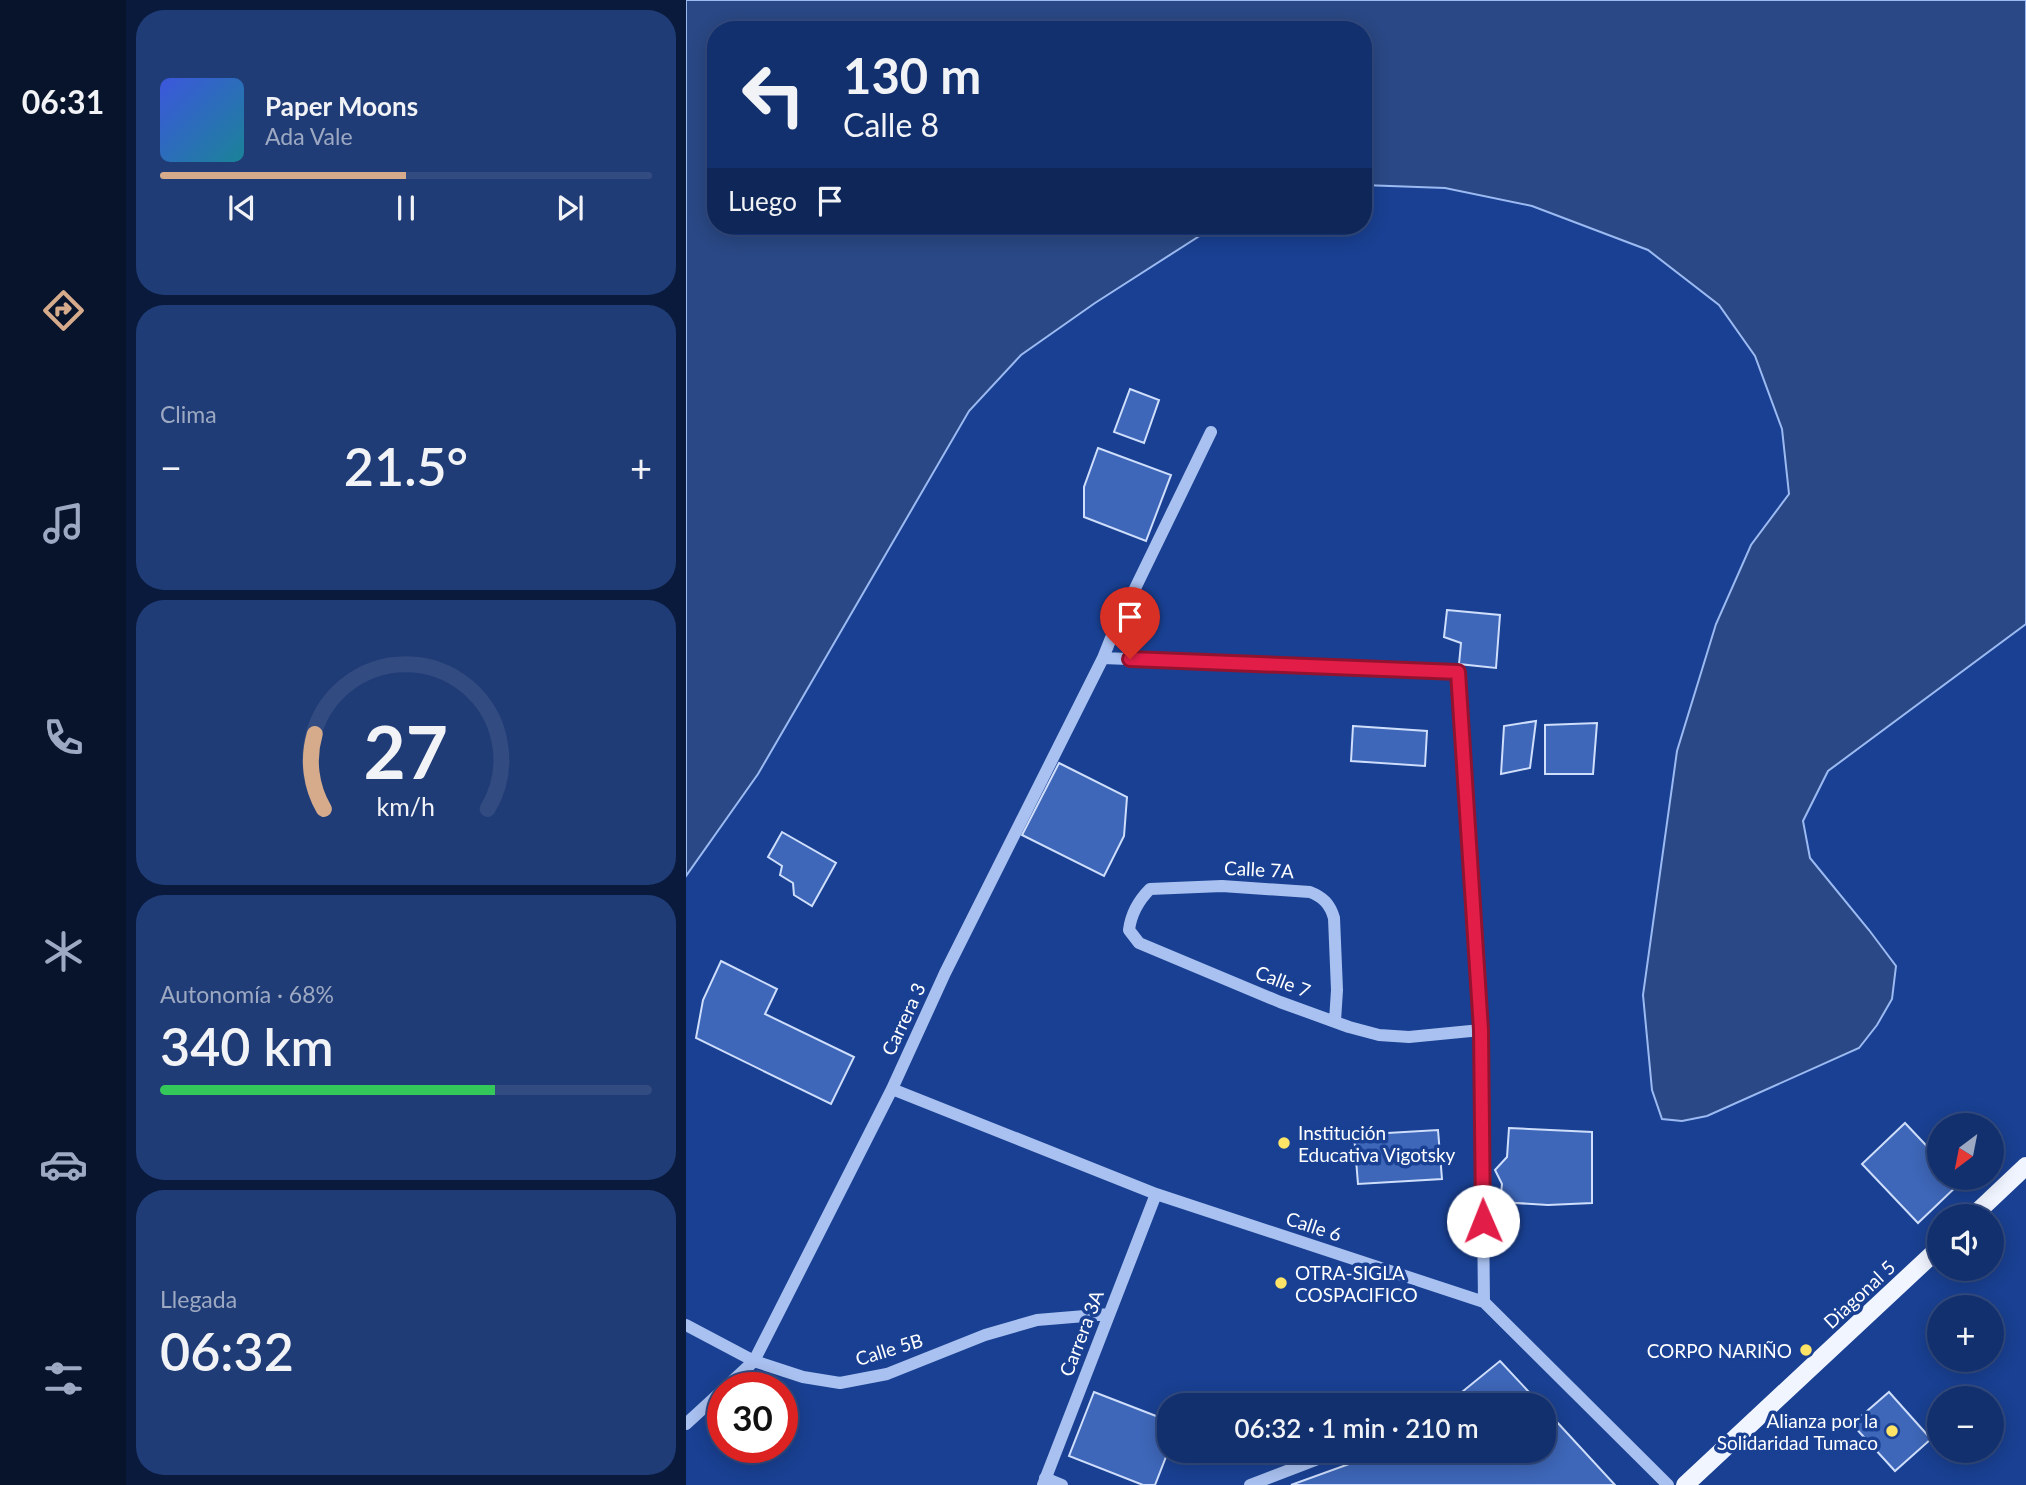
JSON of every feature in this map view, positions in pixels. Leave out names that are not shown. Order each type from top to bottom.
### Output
[{"type":"main road","points":[[1986,1204],[2026,1166]]},
{"type":"main road","name":"Diagonal 5","points":[[1685,1485],[1927,1259]]},
{"type":"street","name":"Carrera 3","points":[[742,1372],[754,1361],[892,1089],[945,973],[1103,658],[1211,432]]},
{"type":"street","points":[[1103,658],[1458,672],[1481,1030],[1484,1303]]},
{"type":"street","name":"Calle 7A","points":[[1150,889],[1222,886],[1310,891],[1324,899],[1330,907],[1334,927],[1337,990],[1335,1021]]},
{"type":"street","name":"Calle 7","points":[[1150,889],[1142,897],[1131,917],[1129,930],[1139,943],[1269,998],[1379,1035],[1409,1037],[1481,1030]]},
{"type":"street","name":"Calle 6","points":[[892,1089],[1156,1194],[1484,1303],[1668,1485]]},
{"type":"street","name":"Carrera 3A","points":[[1044,1482],[1156,1194]]},
{"type":"street","name":"Calle 5B","points":[[686,1325],[754,1361],[803,1377],[840,1383],[887,1374],[985,1335],[1037,1320],[1109,1314]]},
{"type":"street","name":"Carrera 3","points":[[686,1424],[707,1405]]},
{"type":"street","points":[[1250,1485],[1308,1463]]},
{"type":"street","points":[[1044,1482],[1062,1485]]},
{"type":"water","points":[[686,0],[2026,0],[2026,624],[1828,771],[1803,821],[1810,858],[1896,966],[1892,999],[1859,1048],[1707,1116],[1682,1121],[1662,1119],[1652,1090],[1643,995],[1677,751],[1716,624],[1751,545],[1789,494],[1782,429],[1755,356],[1719,305],[1648,250],[1532,206],[1445,188],[1372,185],[1372,21],[707,21],[707,235],[1201,235],[1095,303],[1021,355],[969,411],[758,774],[686,876]]},
{"type":"building","points":[[1130,389],[1159,400],[1144,443],[1114,432]]},
{"type":"building","points":[[1098,448],[1171,475],[1146,541],[1084,517],[1084,487]]},
{"type":"building","points":[[1447,610],[1500,615],[1496,668],[1459,664],[1461,643],[1444,637]]},
{"type":"building","points":[[1536,721],[1530,768],[1501,774],[1504,726]]},
{"type":"building","points":[[1597,723],[1593,774],[1545,774],[1545,725]]},
{"type":"building","points":[[1353,726],[1427,731],[1425,766],[1351,761]]},
{"type":"building","points":[[1059,763],[1127,797],[1124,836],[1104,876],[1022,835]]},
{"type":"building","points":[[782,832],[836,863],[812,906],[794,895],[793,883],[780,875],[782,866],[768,857]]},
{"type":"building","points":[[721,961],[777,989],[765,1014],[854,1057],[831,1104],[696,1038],[703,1000]]},
{"type":"building","points":[[1905,1123],[1927,1146],[1927,1190],[1953,1190],[1938,1204],[1927,1204],[1927,1214],[1918,1223],[1862,1164]]},
{"type":"building","points":[[1509,1128],[1592,1132],[1592,1203],[1548,1205],[1500,1202],[1502,1184],[1495,1170],[1507,1157]]},
{"type":"building","points":[[1438,1130],[1442,1179],[1358,1184],[1354,1135]]},
{"type":"building","points":[[1500,1361],[1530,1393],[1461,1393]]},
{"type":"building","points":[[1094,1392],[1157,1416],[1157,1463],[1164,1463],[1155,1485],[1143,1485],[1069,1456]]},
{"type":"building","name":"Alianza por la Solidaridad Tumaco","points":[[1889,1392],[1927,1435],[1927,1443],[1895,1471],[1852,1424]]},
{"type":"building","points":[[1556,1421],[1615,1485],[1291,1485],[1352,1463],[1556,1463]]},
{"type":"place","name":"Institución Educativa Vigotsky","points":[[1284,1143]]},
{"type":"place","name":"OTRA-SIGLA COSPACIFICO","points":[[1281,1283]]},
{"type":"place","name":"CORPO NARIÑO","points":[[1806,1350]]},
{"type":"place","name":"Alianza por la Solidaridad Tumaco","points":[[1892,1431]]},
{"type":"route","points":[[1130,659],[1458,672],[1481,1030],[1483,1221]]}]
